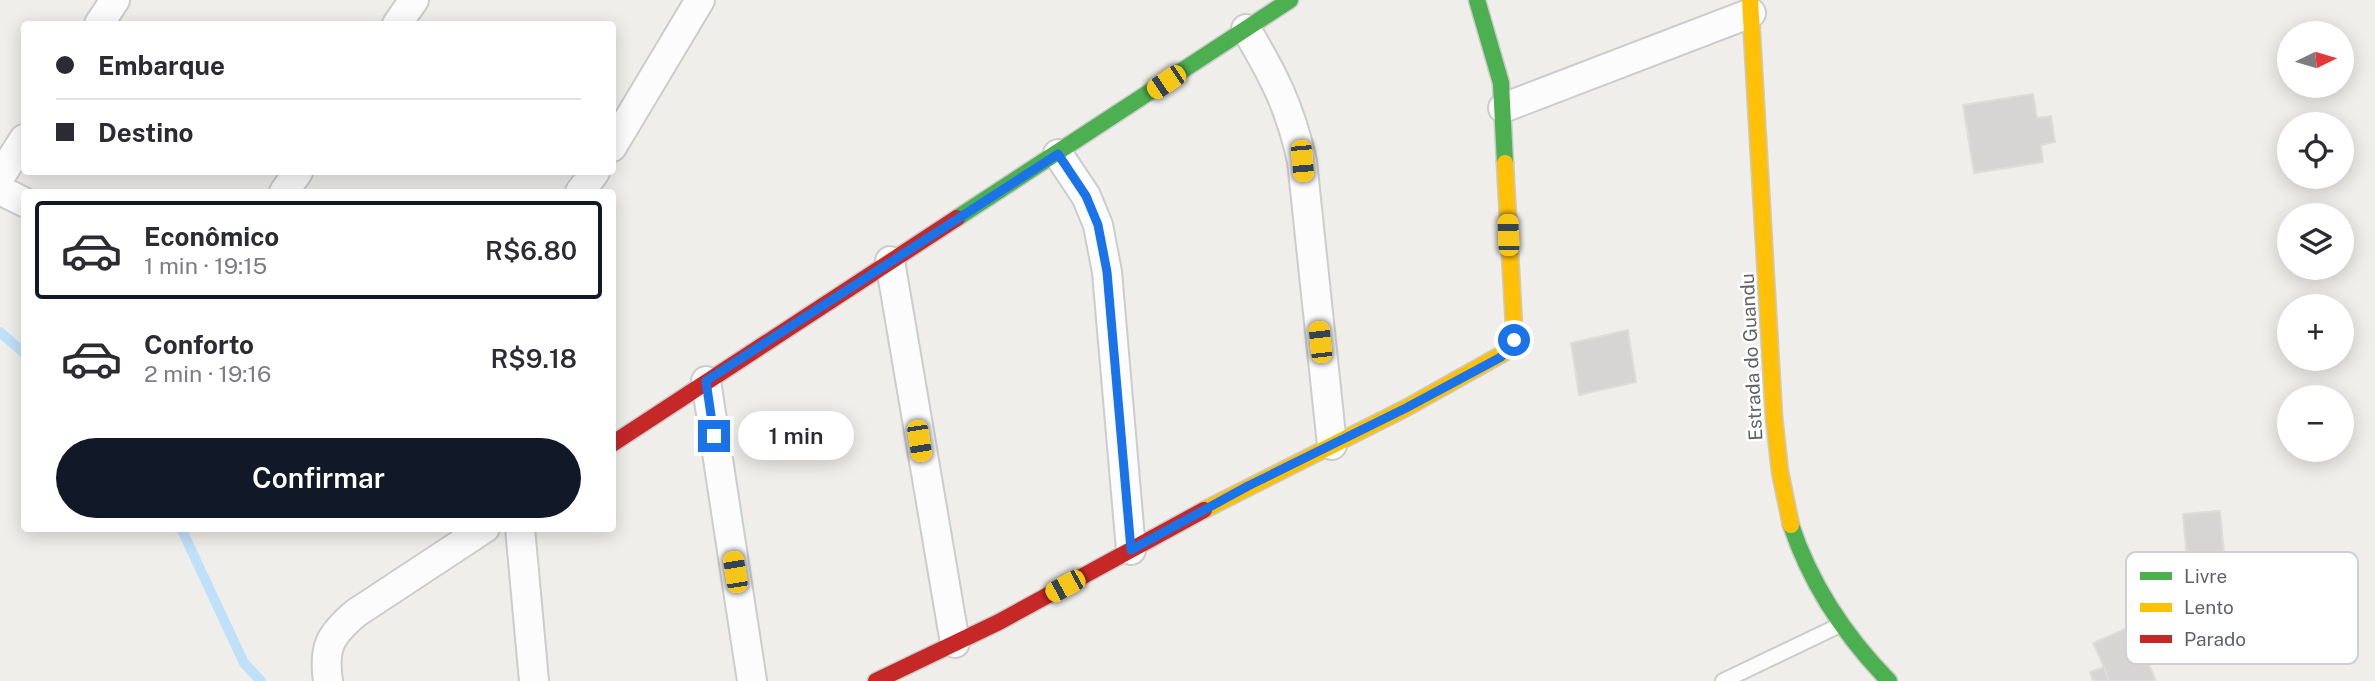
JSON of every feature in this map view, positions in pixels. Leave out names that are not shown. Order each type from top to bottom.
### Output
[{"type":"street","points":[[101,21],[115,0]]},
{"type":"street","points":[[399,21],[414,0]]},
{"type":"street","points":[[616,140],[700,0]]},
{"type":"street","points":[[616,441],[1290,0]]},
{"type":"street","points":[[876,681],[955,643],[1248,486],[1501,357],[1514,340],[1503,108],[1494,54],[1477,0]]},
{"type":"street","points":[[1503,108],[1750,6]]},
{"type":"street","name":"Estrada do Guandu","points":[[1750,6],[1779,464],[1792,527],[1803,556],[1842,624],[1889,681]]},
{"type":"street","points":[[1246,29],[1277,82],[1293,119],[1302,161],[1332,445]]},
{"type":"street","points":[[0,177],[21,144]]},
{"type":"street","points":[[1058,154],[1086,196],[1098,225],[1107,272],[1131,550]]},
{"type":"street","points":[[0,190],[21,200]]},
{"type":"street","points":[[890,261],[955,643]]},
{"type":"street","points":[[706,381],[752,681]]},
{"type":"street","points":[[328,681],[325,660],[329,643],[338,628],[356,613],[479,532]]},
{"type":"street","points":[[520,532],[534,681]]},
{"type":"lane","points":[[1723,681],[1842,624]]},
{"type":"building","points":[[2033,94],[2037,118],[2051,116],[2055,142],[2041,145],[2043,162],[1974,173],[1963,105]]},
{"type":"building","points":[[1628,330],[1636,382],[1579,395],[1571,343]]},
{"type":"building","points":[[2220,511],[2224,552],[2187,552],[2183,514]]},
{"type":"building","points":[[2220,511],[2224,552],[2186,552],[2183,514]]},
{"type":"building","points":[[2126,629],[2126,664],[2149,664],[2156,681],[2093,681],[2090,672],[2104,667],[2093,643]]},
{"type":"building","points":[[2104,667],[2109,681],[2093,681],[2090,672]]},
{"type":"waterway","points":[[0,332],[21,350]]},
{"type":"waterway","points":[[183,532],[244,663],[261,681]]},
{"type":"traffic: fast","points":[[957,218],[1290,0]]},
{"type":"traffic: fast","points":[[1477,0],[1501,83],[1505,163]]},
{"type":"traffic: fast","points":[[1791,525],[1799,547],[1831,609],[1858,646],[1889,681]]},
{"type":"traffic: slow","points":[[1750,0],[1774,417],[1780,472],[1791,525]]},
{"type":"traffic: slow","points":[[1204,510],[1406,408],[1504,353],[1511,343],[1514,326],[1505,163]]},
{"type":"traffic: jam","points":[[616,441],[957,218]]},
{"type":"traffic: jam","points":[[876,681],[999,622],[1204,510]]},
{"type":"route","points":[[714,436],[706,381],[1058,154],[1086,196],[1098,225],[1107,272],[1131,550],[1248,486],[1406,408],[1501,357],[1514,340]]}]
